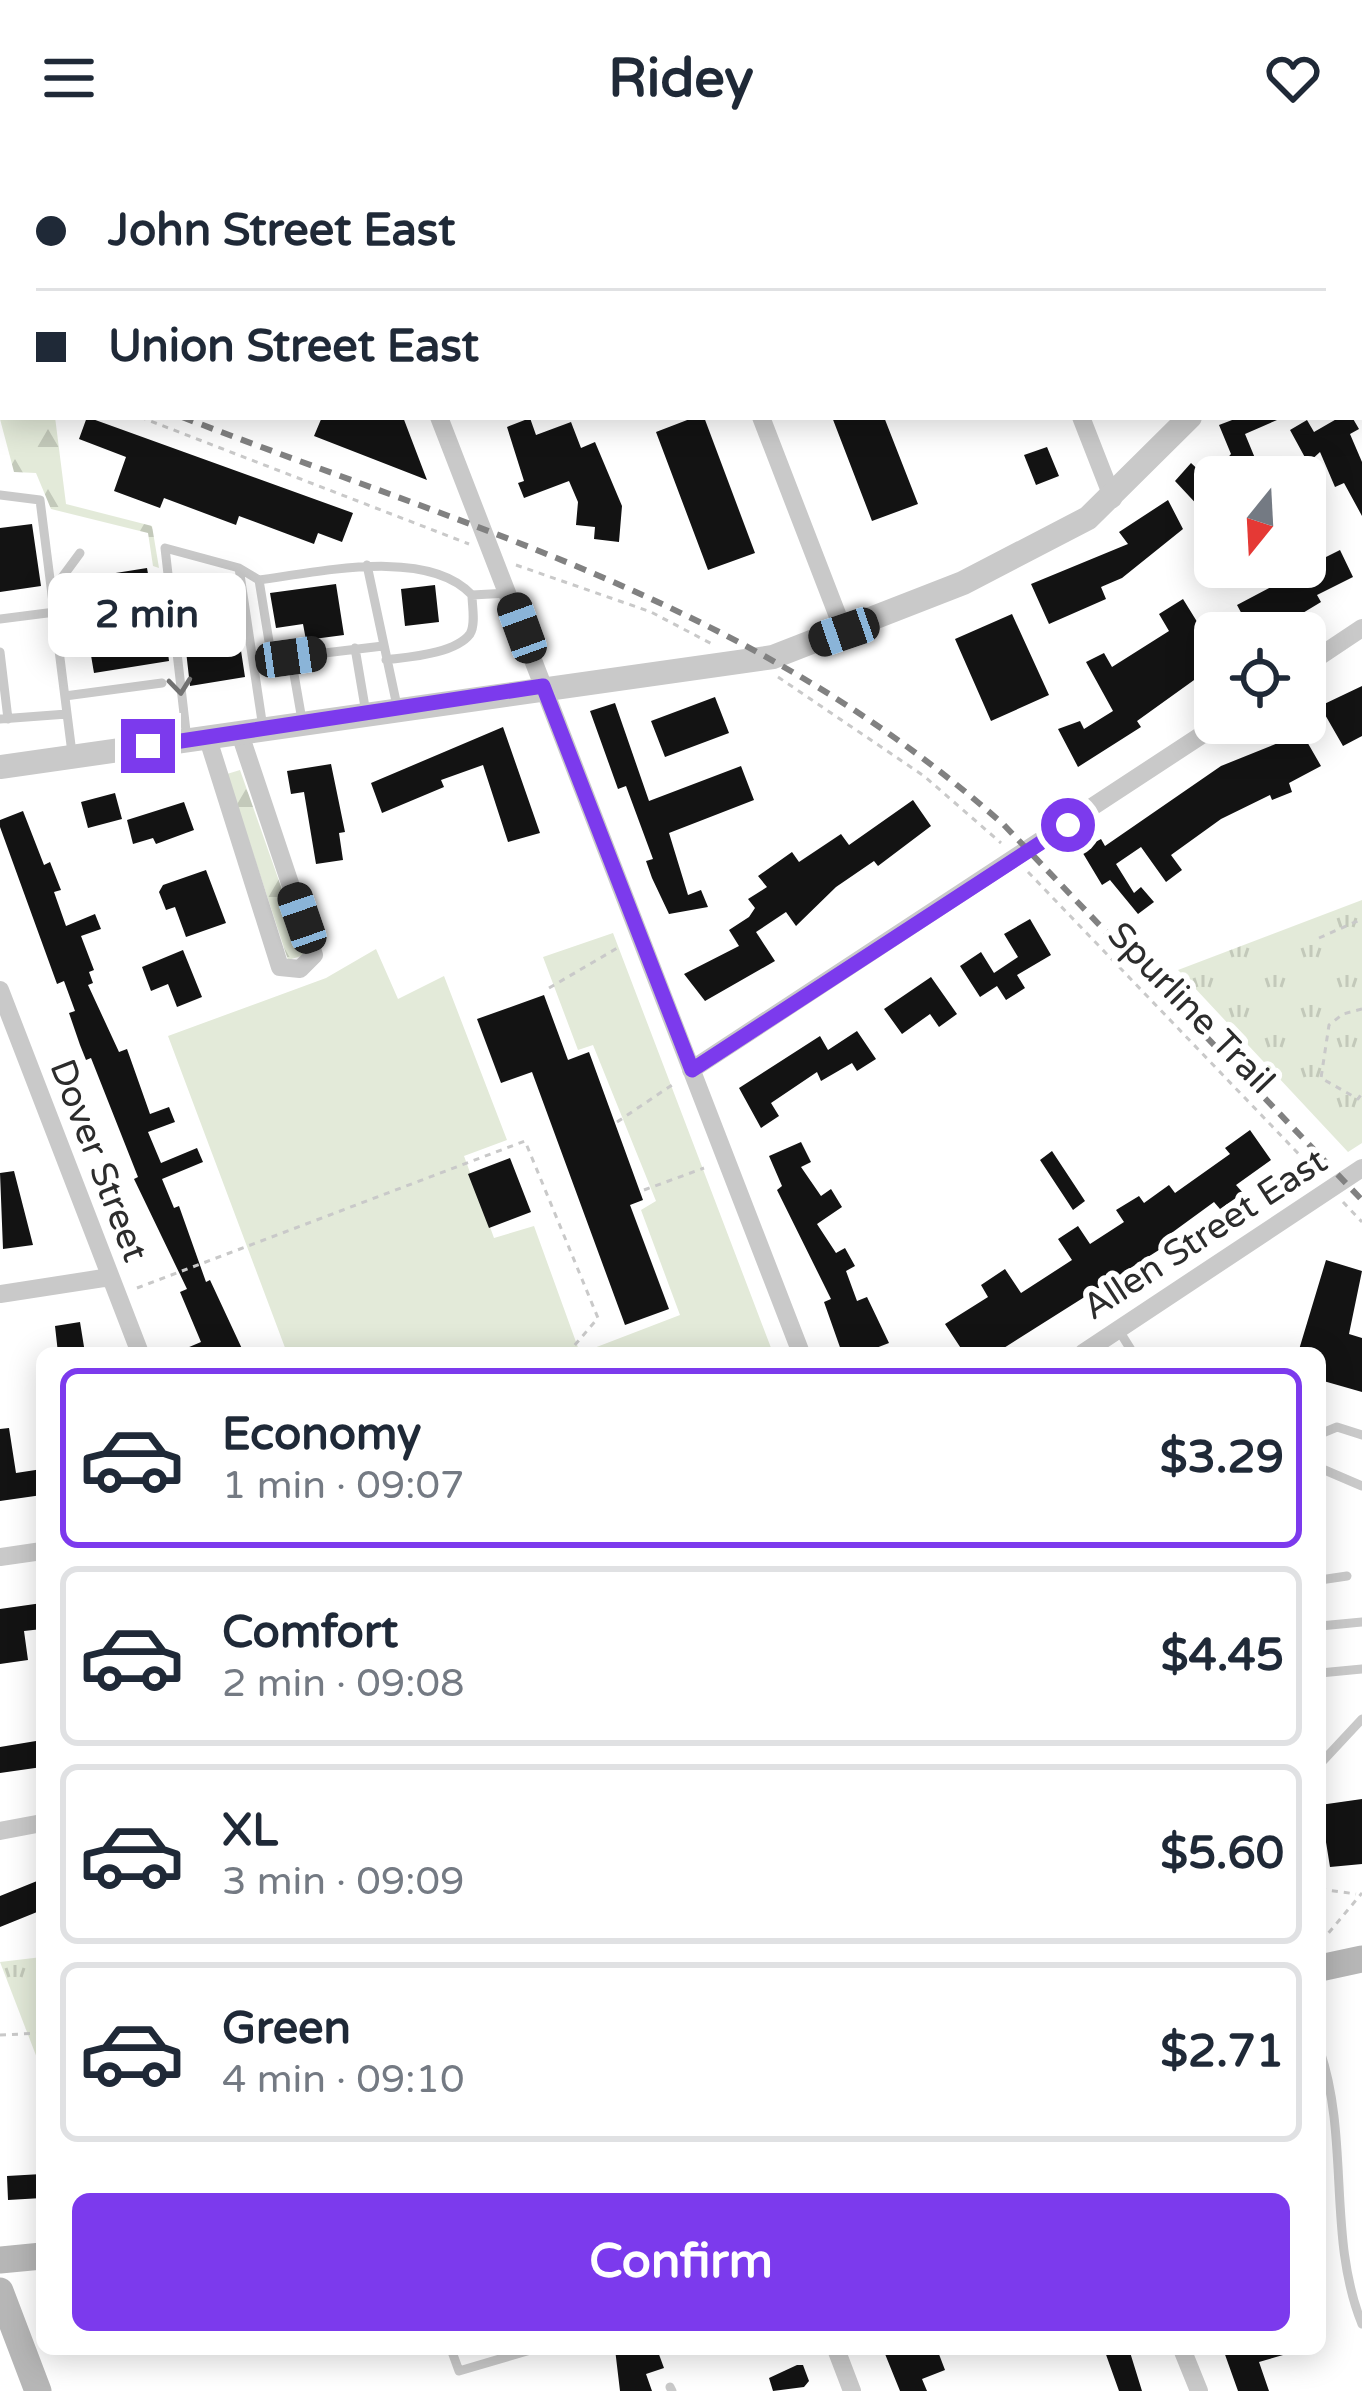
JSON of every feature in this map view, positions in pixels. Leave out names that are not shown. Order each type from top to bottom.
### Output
[{"type":"main road","points":[[1326,1966],[1362,1959]]},
{"type":"main road","points":[[0,2260],[36,2257]]},
{"type":"main road","points":[[0,2291],[38,2391]]},
{"type":"street","points":[[440,420],[799,1347]]},
{"type":"street","points":[[762,420],[844,632]]},
{"type":"street","points":[[1082,420],[1113,500]]},
{"type":"street","points":[[0,767],[772,657],[844,632],[1043,543],[1113,500],[1187,420]]},
{"type":"street","points":[[1326,652],[1362,628]]},
{"type":"street","points":[[197,738],[280,967],[300,969],[314,956],[251,729]]},
{"type":"street","points":[[692,1070],[1194,740]]},
{"type":"street","name":"Dover Street","points":[[0,990],[8,1032],[138,1347]]},
{"type":"street","name":"Allen Street East","points":[[1092,1347],[1362,1168]]},
{"type":"street","points":[[0,1294],[110,1277]]},
{"type":"street","points":[[0,1557],[36,1552]]},
{"type":"street","points":[[0,1831],[36,1824]]},
{"type":"street","points":[[838,2355],[852,2391]]},
{"type":"street","points":[[1184,2355],[1199,2391]]},
{"type":"lane","points":[[0,495],[40,500],[72,758]]},
{"type":"lane","points":[[197,738],[165,548],[239,568],[259,580],[367,565],[455,576],[472,595],[472,628],[467,638],[424,655],[386,659]]},
{"type":"lane","points":[[52,591],[80,553]]},
{"type":"lane","points":[[367,565],[397,708]]},
{"type":"lane","points":[[239,568],[251,729]]},
{"type":"lane","points":[[259,580],[272,660],[383,646]]},
{"type":"lane","points":[[472,595],[510,593]]},
{"type":"lane","points":[[0,619],[55,612]]},
{"type":"lane","points":[[355,649],[365,712]]},
{"type":"lane","points":[[0,652],[4,719],[67,714]]},
{"type":"lane","points":[[291,657],[303,722]]},
{"type":"lane","points":[[65,696],[162,683]]},
{"type":"lane","points":[[1118,1329],[1129,1347]]},
{"type":"lane","points":[[1326,1431],[1337,1426],[1362,1435]]},
{"type":"lane","points":[[1326,1471],[1362,1486]]},
{"type":"lane","points":[[1326,1579],[1346,1576]]},
{"type":"lane","points":[[1326,1625],[1362,1622]]},
{"type":"lane","points":[[1326,1672],[1362,1669]]},
{"type":"lane","points":[[1326,1758],[1362,1719]]},
{"type":"lane","points":[[1326,2069],[1336,2099],[1347,2288],[1362,2324]]},
{"type":"lane","points":[[453,2355],[459,2371],[514,2355]]},
{"type":"path","points":[[148,420],[474,546]]},
{"type":"path","points":[[513,564],[651,612],[718,647]]},
{"type":"path","points":[[770,673],[907,764],[1005,847]]},
{"type":"path","name":"Spurline Trail","points":[[1025,868],[1323,1179]]},
{"type":"path","points":[[1319,938],[1362,919]]},
{"type":"path","points":[[549,988],[619,946]]},
{"type":"path","points":[[1362,1010],[1343,1014],[1329,1025],[1321,1078],[1358,1100],[1362,1093]]},
{"type":"path","points":[[617,1122],[672,1085]]},
{"type":"path","points":[[129,1290],[525,1142],[598,1318],[573,1347]]},
{"type":"path","points":[[644,1190],[704,1168]]},
{"type":"path","points":[[1342,1201],[1362,1222]]},
{"type":"path","points":[[1326,1890],[1360,1893]]},
{"type":"path","points":[[1326,1936],[1360,1893]]},
{"type":"path","points":[[0,2035],[36,2032]]},
{"type":"green space","points":[[0,420],[55,420],[66,504],[152,526],[159,568],[153,566],[148,533],[51,509],[36,473],[14,472]]},
{"type":"green space","points":[[240,770],[305,955],[288,960],[227,774]]},
{"type":"green space","points":[[1362,900],[1362,1143],[1348,1152],[1178,970]]},
{"type":"green space","points":[[613,933],[771,1347],[597,1347],[680,1315],[641,1210],[656,1201],[593,1045],[578,1050],[543,957]]},
{"type":"green space","points":[[376,949],[398,999],[444,976],[507,1140],[464,1156],[494,1238],[534,1226],[578,1347],[285,1347],[168,1036],[326,978]]},
{"type":"green space","points":[[36,1958],[36,2055],[0,1962]]},
{"type":"building","points":[[86,420],[95,420],[353,513],[342,542],[318,533],[314,544],[239,516],[236,525],[164,498],[160,508],[114,491],[126,457],[79,439]]},
{"type":"building","points":[[321,420],[404,420],[427,480],[314,436]]},
{"type":"building","points":[[531,420],[536,435],[571,422],[581,448],[595,442],[622,506],[619,542],[594,539],[595,527],[576,525],[578,502],[569,481],[524,498],[518,483],[524,481],[507,427]]},
{"type":"building","points":[[687,420],[705,420],[755,553],[708,570],[656,432]]},
{"type":"building","points":[[833,420],[885,420],[918,504],[872,521]]},
{"type":"building","points":[[1232,420],[1277,420],[1245,434],[1254,456],[1231,454],[1219,425]]},
{"type":"building","points":[[1307,420],[1314,432],[1335,420],[1354,420],[1359,429],[1350,434],[1362,462],[1362,516],[1344,483],[1335,487],[1326,456],[1320,452],[1304,456],[1290,430]]},
{"type":"building","points":[[1047,447],[1059,476],[1036,485],[1024,455]]},
{"type":"building","points":[[1191,463],[1194,466],[1194,501],[1175,481]]},
{"type":"building","points":[[1168,500],[1183,529],[1122,578],[1101,587],[1106,599],[1049,624],[1031,584],[1128,544],[1119,532]]},
{"type":"building","points":[[32,524],[41,586],[0,592],[0,528]]},
{"type":"building","points":[[1340,550],[1353,577],[1317,595],[1321,602],[1304,612],[1241,612],[1237,605],[1269,588],[1326,588],[1326,557]]},
{"type":"building","points":[[147,568],[156,620],[164,619],[169,661],[94,673],[78,579]]},
{"type":"building","points":[[336,584],[344,635],[306,640],[303,624],[276,628],[270,593]]},
{"type":"building","points":[[435,585],[439,622],[405,626],[401,589]]},
{"type":"building","points":[[212,592],[216,614],[235,611],[245,677],[190,686],[182,616],[197,614],[194,595]]},
{"type":"building","points":[[1183,599],[1194,617],[1194,680],[1137,721],[1141,727],[1078,767],[1058,729],[1080,721],[1084,729],[1113,711],[1086,662],[1104,653],[1112,667],[1169,631],[1159,614]]},
{"type":"building","points":[[1012,614],[1049,695],[991,721],[955,639]]},
{"type":"building","points":[[1362,686],[1362,736],[1343,746],[1326,716],[1326,703]]},
{"type":"building","points":[[715,697],[729,733],[665,757],[651,721]]},
{"type":"building","points":[[615,703],[649,801],[741,766],[754,800],[669,833],[688,895],[701,890],[708,907],[669,914],[652,878],[646,861],[653,859],[626,786],[618,789],[590,711]]},
{"type":"building","points":[[503,727],[540,833],[508,842],[483,765],[441,780],[444,787],[382,813],[371,783]]},
{"type":"building","points":[[1276,744],[1308,744],[1321,766],[1289,783],[1292,792],[1272,800],[1270,795],[1221,819],[1171,855],[1182,870],[1166,882],[1141,847],[1116,864],[1134,893],[1141,887],[1154,902],[1138,914],[1110,880],[1102,885],[1081,850],[1101,839],[1105,846],[1221,766]]},
{"type":"building","points":[[331,764],[345,832],[339,833],[343,860],[316,864],[304,792],[291,794],[287,771]]},
{"type":"building","points":[[115,793],[122,819],[88,828],[81,802]]},
{"type":"building","points":[[913,800],[931,826],[878,866],[874,861],[836,887],[796,926],[786,912],[756,932],[775,961],[705,1001],[684,974],[739,946],[729,930],[749,917],[755,908],[748,899],[767,887],[758,876],[792,852],[799,862],[841,834],[849,845]]},
{"type":"building","points":[[184,802],[194,830],[156,844],[153,838],[133,844],[127,820]]},
{"type":"building","points":[[23,811],[44,865],[50,862],[61,890],[54,892],[66,926],[95,914],[101,929],[81,936],[94,970],[89,972],[93,983],[88,985],[119,1052],[127,1049],[150,1114],[169,1107],[175,1122],[148,1132],[161,1163],[197,1148],[203,1162],[162,1179],[174,1208],[179,1206],[206,1282],[210,1280],[241,1347],[189,1347],[201,1342],[180,1292],[187,1289],[134,1179],[138,1177],[91,1058],[86,1060],[80,1045],[69,1013],[75,1011],[64,981],[57,984],[0,820]]},
{"type":"building","points":[[206,870],[226,923],[186,937],[175,907],[166,910],[159,892],[163,885]]},
{"type":"building","points":[[1030,919],[1051,955],[1017,975],[1025,988],[1006,1000],[997,986],[980,997],[960,966],[981,952],[994,973],[1018,957],[1004,934]]},
{"type":"building","points":[[183,950],[202,997],[177,1007],[168,984],[151,991],[142,967]]},
{"type":"building","points":[[931,977],[957,1014],[939,1027],[930,1014],[902,1034],[884,1009]]},
{"type":"building","points":[[544,995],[568,1060],[589,1052],[643,1200],[630,1205],[669,1309],[625,1325],[532,1072],[501,1083],[477,1019]]},
{"type":"building","points":[[857,1031],[876,1059],[857,1071],[852,1063],[821,1081],[817,1072],[771,1103],[779,1116],[761,1128],[739,1088],[820,1036],[828,1050]]},
{"type":"building","points":[[1250,1130],[1271,1160],[1236,1185],[1243,1193],[1220,1209],[1214,1202],[1166,1237],[1170,1243],[1005,1347],[960,1347],[945,1324],[988,1297],[981,1285],[1005,1269],[1021,1293],[1072,1260],[1058,1239],[1078,1226],[1090,1244],[1124,1222],[1116,1210],[1139,1196],[1144,1203],[1169,1185],[1175,1193],[1230,1154],[1225,1148]]},
{"type":"building","points":[[801,1142],[811,1162],[801,1167],[821,1196],[831,1189],[842,1207],[817,1224],[836,1253],[845,1248],[855,1266],[846,1271],[857,1301],[867,1297],[889,1343],[840,1347],[824,1302],[831,1299],[777,1190],[782,1186],[769,1156]]},
{"type":"building","points":[[1052,1151],[1085,1201],[1073,1210],[1040,1160]]},
{"type":"building","points":[[510,1158],[531,1212],[489,1228],[468,1174]]},
{"type":"building","points":[[14,1171],[33,1245],[3,1249],[0,1173]]},
{"type":"building","points":[[1326,1260],[1362,1271],[1349,1334],[1362,1338],[1362,1392],[1326,1382],[1326,1347],[1300,1347]]},
{"type":"building","points":[[80,1322],[84,1347],[57,1347],[55,1326]]},
{"type":"building","points":[[9,1428],[16,1473],[36,1470],[36,1496],[0,1501],[0,1429]]},
{"type":"building","points":[[36,1604],[36,1630],[24,1631],[28,1660],[0,1664],[0,1609]]},
{"type":"building","points":[[36,1741],[36,1768],[0,1773],[0,1747]]},
{"type":"building","points":[[1362,1799],[1362,1864],[1330,1867],[1326,1804]]},
{"type":"building","points":[[36,1881],[36,1912],[0,1927],[0,1896]]},
{"type":"building","points":[[36,2174],[36,2198],[8,2200],[7,2176]]},
{"type":"building","points":[[616,2355],[659,2355],[664,2368],[646,2374],[652,2391],[620,2391]]},
{"type":"building","points":[[885,2355],[939,2355],[945,2370],[922,2379],[927,2391],[900,2391]]},
{"type":"building","points":[[1106,2355],[1131,2355],[1142,2391],[1119,2391]]},
{"type":"building","points":[[1225,2355],[1283,2355],[1259,2362],[1269,2391],[1238,2391]]},
{"type":"building","points":[[803,2365],[809,2381],[804,2387],[773,2391],[769,2378]]},
{"type":"railway","points":[[190,420],[613,582],[715,630],[814,685],[910,749],[1004,825],[1362,1200]]},
{"type":"route","points":[[148,746],[543,686],[692,1070],[1068,825]]}]
